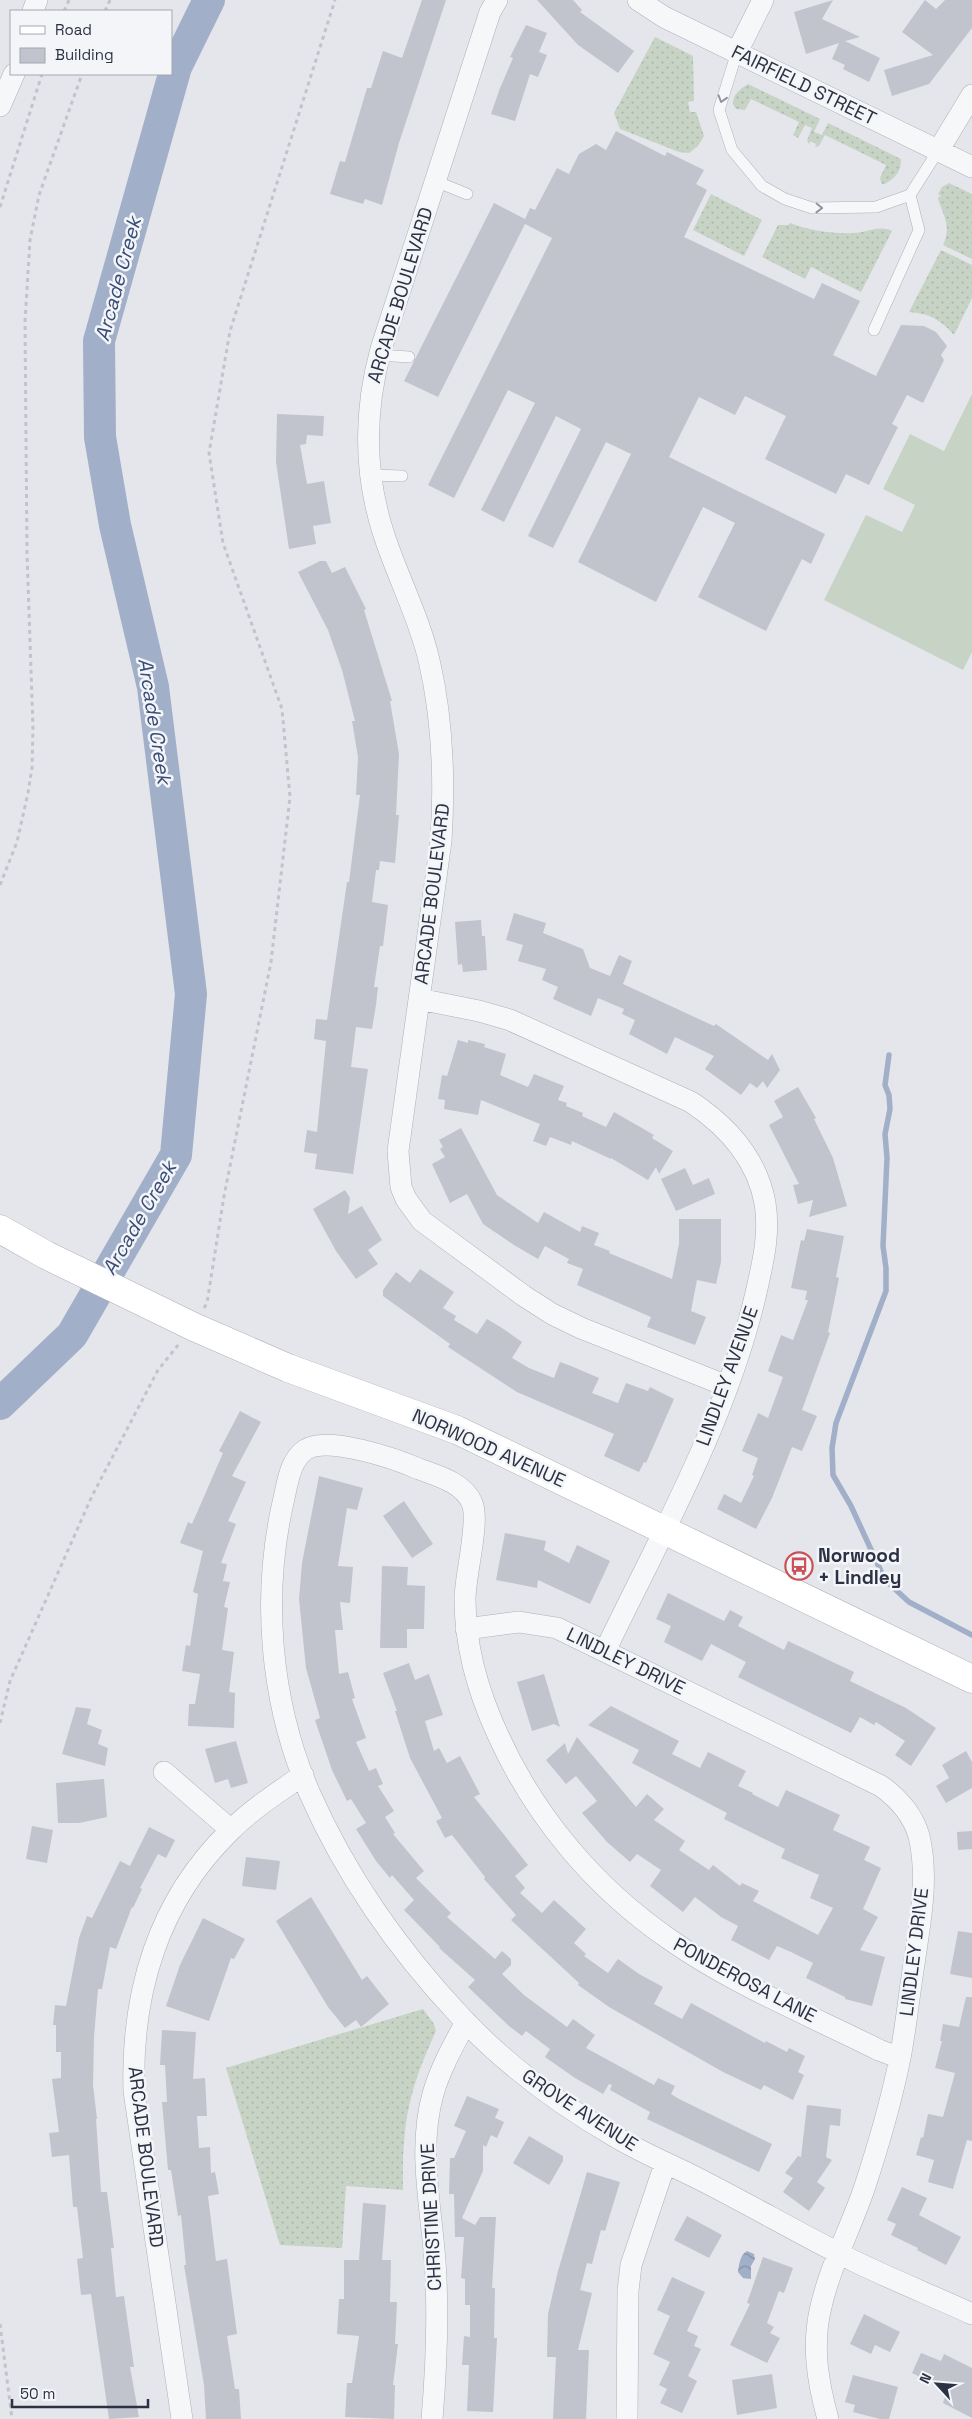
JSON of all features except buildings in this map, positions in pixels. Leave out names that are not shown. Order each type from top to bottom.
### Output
[{"type":"main road","name":"NORWOOD AVENUE","points":[[0,1229],[46,1255],[182,1321],[288,1368],[457,1430],[972,1679]]},
{"type":"street","name":"ARCADE BOULEVARD","points":[[497,0],[490,12],[379,355],[370,396],[368,427],[370,475],[384,537],[413,606],[429,659],[439,713],[443,750],[444,804],[441,841],[398,1151],[398,1174],[401,1187],[413,1211],[432,1230],[552,1314],[581,1328],[727,1386]]},
{"type":"street","name":"FAIRFIELD STREET","points":[[638,0],[664,18],[972,167]]},
{"type":"street","points":[[736,52],[763,0]]},
{"type":"street","points":[[0,106],[11,75]]},
{"type":"street","points":[[938,151],[972,95]]},
{"type":"street","name":"LINDLEY AVENUE","points":[[419,999],[479,1011],[539,1032],[691,1102],[731,1134],[746,1155],[757,1177],[765,1202],[766,1252],[747,1333],[701,1449],[605,1651]]},
{"type":"street","name":"PONDEROSA LANE","points":[[302,1775],[280,1699],[273,1650],[272,1568],[279,1519],[290,1471],[296,1460],[306,1450],[314,1446],[338,1445],[413,1466],[452,1483],[466,1493],[473,1504],[476,1516],[466,1571],[466,1629],[478,1684],[497,1733],[520,1780],[570,1850],[606,1888],[673,1942],[718,1969],[879,2050],[900,2058]]},
{"type":"street","name":"LINDLEY DRIVE","points":[[466,1629],[532,1623],[557,1628],[881,1786],[892,1794],[909,1814],[919,1838],[924,1894],[900,2058],[863,2191],[829,2277],[820,2311],[816,2339],[816,2366],[820,2393],[828,2419]]},
{"type":"street","points":[[164,1772],[231,1830]]},
{"type":"street","name":"ARCADE BOULEVARD","points":[[182,2419],[134,2091],[133,2057],[141,1990],[163,1925],[198,1867],[231,1830],[257,1807],[302,1775]]},
{"type":"street","name":"GROVE AVENUE","points":[[302,1775],[326,1828],[347,1867],[379,1918],[418,1969],[466,2022],[518,2069],[559,2101],[614,2136],[665,2164],[697,2178],[839,2253],[972,2314]]},
{"type":"street","name":"CHRISTINE DRIVE","points":[[432,2419],[437,2360],[436,2278],[426,2173],[426,2141],[433,2093],[444,2063],[466,2022]]},
{"type":"street","points":[[627,2419],[628,2291],[631,2265],[665,2164]]},
{"type":"lane","points":[[736,52],[719,110],[732,150],[762,186],[785,199],[812,208],[876,207],[910,195],[938,151]]},
{"type":"lane","points":[[435,181],[468,194]]},
{"type":"lane","points":[[874,330],[919,230],[910,195]]},
{"type":"lane","points":[[379,355],[410,357]]},
{"type":"lane","points":[[370,475],[402,476]]},
{"type":"path","points":[[0,1723],[10,1682],[92,1496],[182,1321],[207,1302],[224,1196],[271,962],[290,797],[282,709],[223,543],[209,453],[230,331],[335,0]]},
{"type":"path","points":[[0,207],[42,75]]},
{"type":"path","points":[[0,885],[16,842],[32,768],[33,728],[27,552],[25,321],[30,240],[42,186],[82,75]]},
{"type":"path","points":[[0,2324],[12,2419]]},
{"type":"green space","points":[[655,37],[693,56],[694,101],[688,102],[690,112],[696,112],[704,136],[698,146],[689,153],[679,152],[620,129],[614,113]]},
{"type":"green space","points":[[748,84],[820,119],[814,132],[822,135],[828,123],[901,159],[897,174],[885,184],[882,184],[880,178],[886,165],[825,135],[819,146],[815,147],[816,144],[811,141],[809,144],[807,140],[812,128],[805,125],[798,138],[793,135],[799,122],[751,99],[745,110],[736,109],[733,104],[734,97]]},
{"type":"green space","points":[[949,183],[972,194],[972,259],[943,245],[947,228],[938,198],[941,196],[938,194],[942,187]]},
{"type":"green space","points":[[711,194],[762,220],[744,256],[693,230]]},
{"type":"green space","points":[[790,223],[814,230],[838,233],[855,233],[878,229],[892,231],[861,292],[811,267],[805,279],[762,257],[778,225],[788,225]]},
{"type":"green space","points":[[941,250],[972,265],[972,298],[954,335],[934,318],[909,312]]},
{"type":"green space","points":[[972,394],[972,652],[963,670],[824,600],[866,515],[902,532],[915,505],[883,489],[910,434],[944,451]]},
{"type":"green space","points":[[423,2009],[434,2024],[436,2031],[419,2072],[409,2108],[404,2145],[403,2190],[346,2186],[342,2248],[280,2245],[226,2068]]},
{"type":"water","points":[[747,2251],[754,2254],[755,2259],[751,2266],[751,2279],[743,2278],[738,2272],[741,2257]]},
{"type":"waterway","name":"Arcade Creek","points":[[0,1404],[72,1335],[176,1155],[191,994],[153,687],[115,525],[100,437],[99,341],[176,67],[209,0]]},
{"type":"waterway","points":[[889,1055],[885,1085],[889,1095],[890,1109],[885,1134],[887,1158],[883,1246],[886,1268],[886,1291],[836,1423],[832,1448],[833,1475],[851,1506],[885,1580],[909,1602],[972,1635]]},
{"type":"place","name":"Norwood + Lindley","points":[[799,1566]]}]
